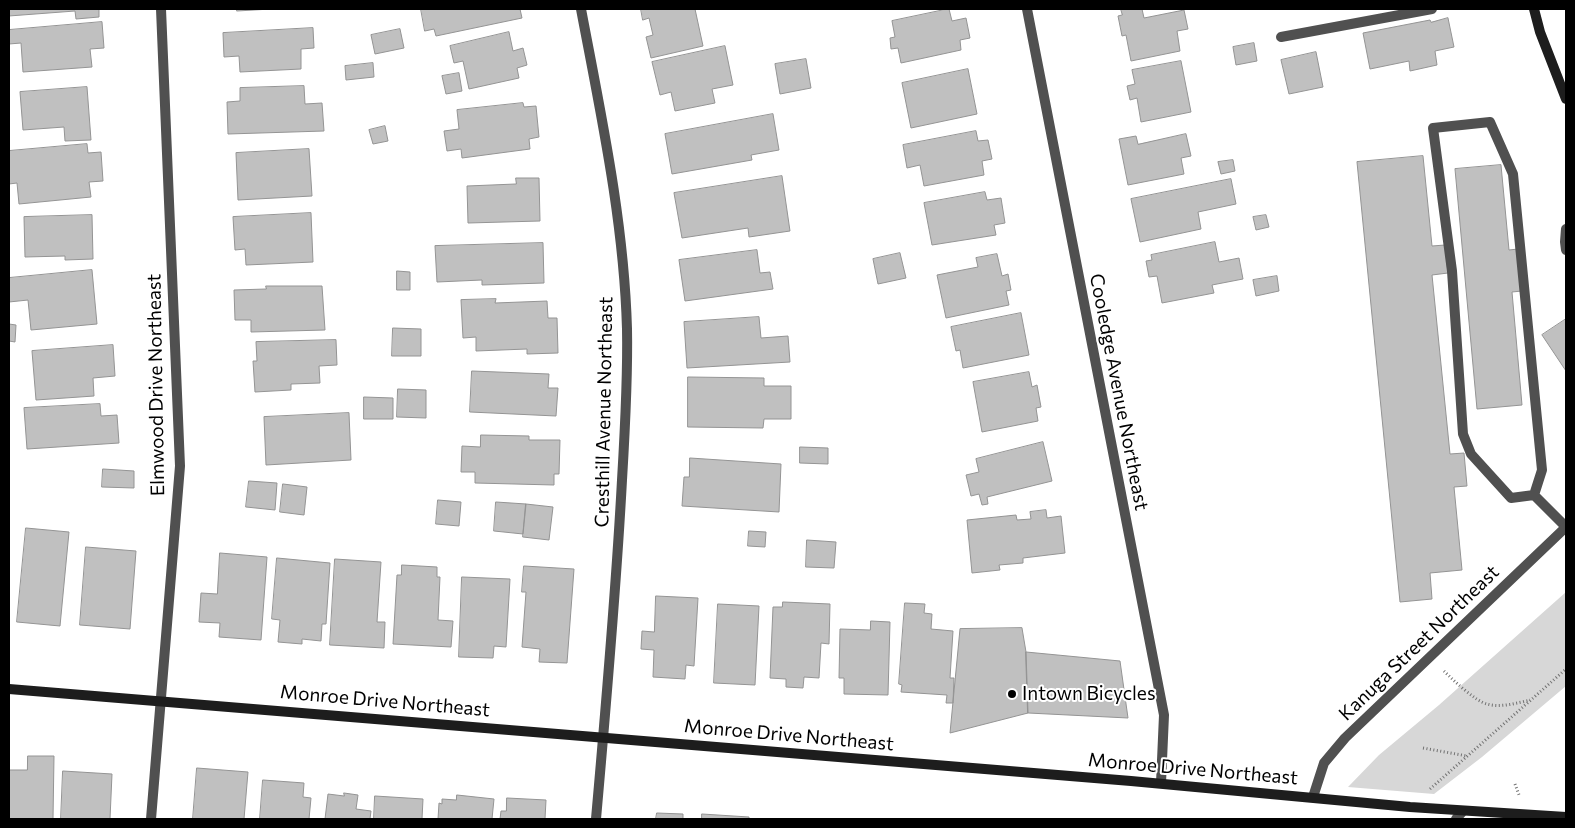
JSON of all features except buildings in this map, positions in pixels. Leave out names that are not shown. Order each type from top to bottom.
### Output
[{"type":"main road","points":[[1534,9],[1540,32],[1566,99]]},
{"type":"main road","name":"Monroe Drive Northeast","points":[[9,689],[161,700],[1161,783],[1463,811],[1565,818]]},
{"type":"street","name":"Elmwood Drive Northeast","points":[[151,819],[180,466],[161,9]]},
{"type":"street","name":"Cresthill Avenue Northeast","points":[[581,9],[608,145],[622,254],[627,329],[626,405],[618,558],[596,819]]},
{"type":"street","name":"Cooledge Avenue Northeast","points":[[1027,9],[1164,715],[1161,783]]},
{"type":"street","points":[[1281,37],[1432,9]]},
{"type":"street","points":[[1490,122],[1513,174],[1542,470],[1534,495],[1511,498],[1471,454],[1463,434],[1452,271],[1433,128],[1490,122]]},
{"type":"street","points":[[1566,229],[1564,242],[1566,250]]},
{"type":"street","points":[[1534,495],[1566,527]]},
{"type":"street","name":"Kanuga Street Northeast","points":[[1313,797],[1324,764],[1344,738],[1566,527]]},
{"type":"street","points":[[1456,819],[1463,811]]},
{"type":"path","points":[[1442,668],[1456,683],[1486,704],[1506,705],[1531,700]]},
{"type":"path","points":[[1444,777],[1566,669]]},
{"type":"path","points":[[1423,748],[1468,756]]},
{"type":"path","points":[[1515,784],[1518,792]]},
{"type":"shaded area","points":[[1566,592],[1566,686],[1482,757],[1434,794],[1348,787],[1379,755],[1439,705]]},
{"type":"place","name":"Intown Bicycles","points":[[1012,694]]}]
